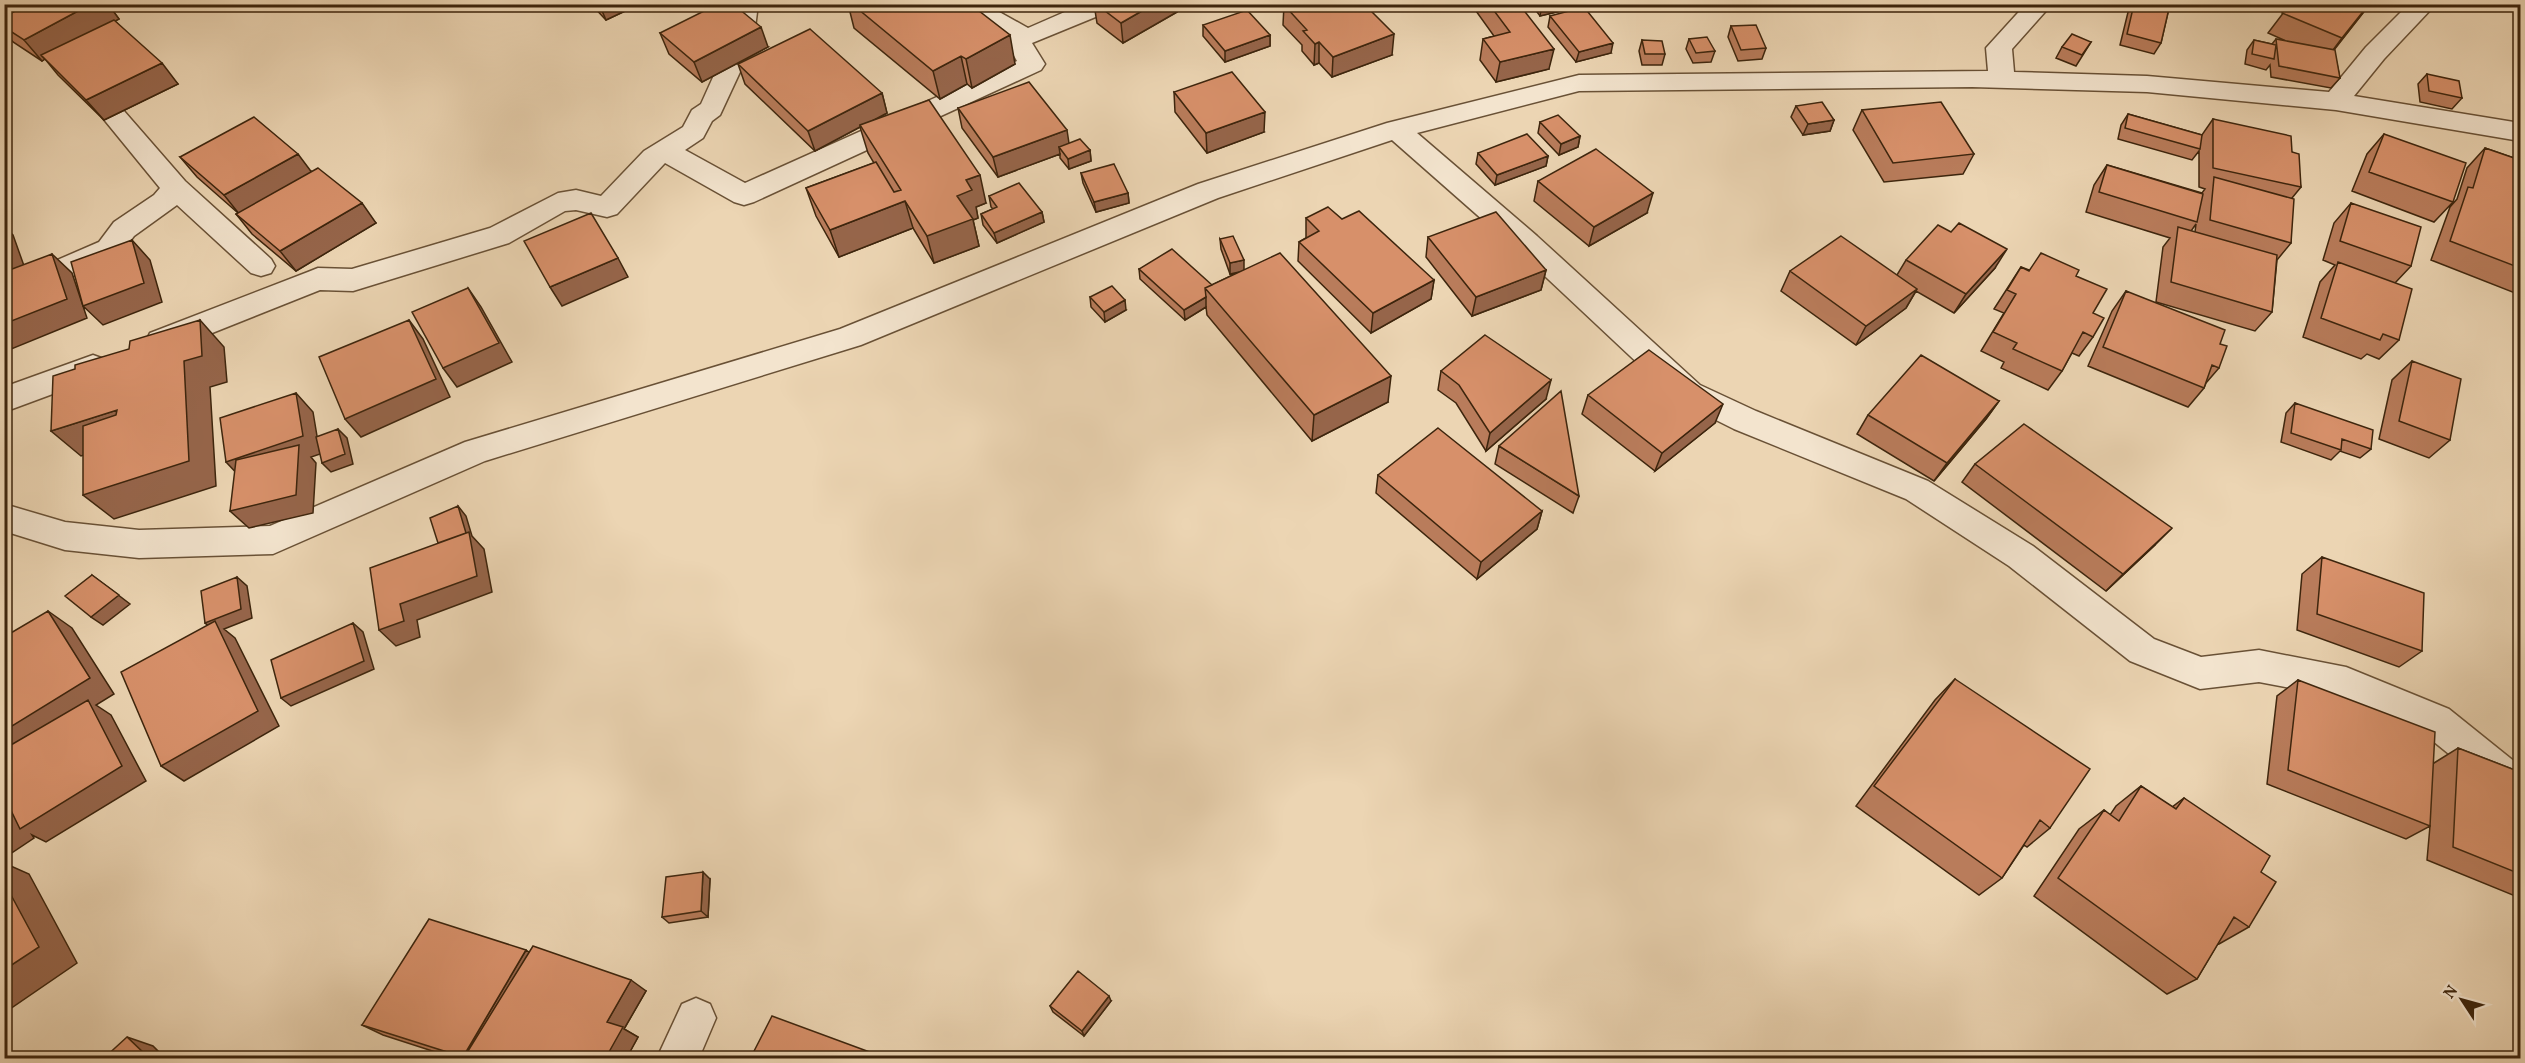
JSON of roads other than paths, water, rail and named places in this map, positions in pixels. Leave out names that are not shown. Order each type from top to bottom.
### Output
[{"type":"street","points":[[744,33],[746,4]]},
{"type":"street","points":[[4,400],[318,279],[353,280],[436,253],[499,236],[558,203],[576,200],[603,208],[612,204],[659,154],[694,132],[701,116],[711,109],[744,33],[766,4]]},
{"type":"street","points":[[967,4],[1011,31],[1030,36],[1106,4]]},
{"type":"street","points":[[2002,80],[1999,48],[2040,4]]},
{"type":"street","points":[[2336,101],[2375,53],[2424,4]]},
{"type":"street","points":[[659,154],[744,195],[1032,64],[1011,31]]},
{"type":"street","points":[[4,517],[65,536],[140,544],[273,540],[476,450],[850,337],[1208,191],[1561,77],[1579,83],[2002,80],[2147,84],[2336,101],[2520,132]]},
{"type":"street","points":[[115,117],[175,188],[261,266]]},
{"type":"street","points":[[1396,129],[1527,243],[1689,393],[1745,420],[1917,490],[2021,556],[2142,650],[2200,672],[2259,666],[2346,683],[2436,721],[2504,776],[2520,785]]},
{"type":"street","points":[[4,295],[109,249],[124,229],[164,202],[175,188]]},
{"type":"street","points":[[678,1059],[696,1018]]}]
